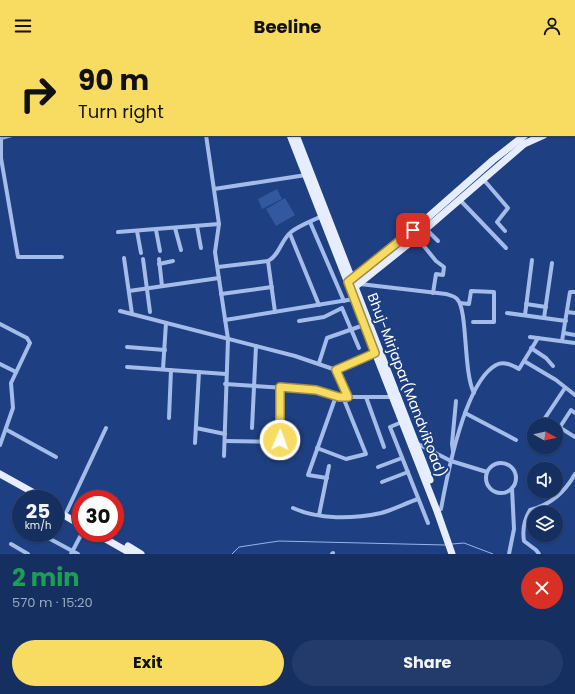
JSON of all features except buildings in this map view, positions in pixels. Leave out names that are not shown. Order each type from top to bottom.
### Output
[{"type":"main road","name":"Bhuj-Mirjapar(MandviRoad)","points":[[290,136],[322,216],[350,281],[355,287],[441,509],[447,533]]},
{"type":"main road","name":"Bhuj-Mirjapar(MandviRoad)","points":[[296,136],[350,281]]},
{"type":"main road","points":[[350,281],[401,241],[493,160],[524,136]]},
{"type":"main road","points":[[355,287],[426,229],[524,144],[542,136]]},
{"type":"main road","name":"Bhuj-Mirjapar(MandviRoad)","points":[[355,287],[354,299],[447,533]]},
{"type":"main road","points":[[0,474],[29,490]]},
{"type":"main road","points":[[0,479],[19,490]]},
{"type":"main road","points":[[64,510],[72,514]]},
{"type":"main road","points":[[447,533],[452,554]]},
{"type":"main road","points":[[447,533],[456,554]]},
{"type":"main road","points":[[111,542],[132,554]]},
{"type":"main road","points":[[120,542],[141,554]]},
{"type":"street","points":[[9,136],[2,138],[1,158],[18,257],[62,257]]},
{"type":"street","points":[[207,136],[219,224],[215,252],[228,339],[225,384],[224,456]]},
{"type":"street","points":[[214,189],[306,175]]},
{"type":"street","points":[[483,179],[508,208],[497,222],[505,231]]},
{"type":"street","points":[[460,200],[506,248]]},
{"type":"street","points":[[218,268],[268,261],[274,258],[280,245],[290,234],[322,216]]},
{"type":"street","points":[[310,222],[344,301]]},
{"type":"street","points":[[118,232],[219,224]]},
{"type":"street","points":[[197,226],[201,248]]},
{"type":"street","points":[[175,228],[180,250]]},
{"type":"street","points":[[426,229],[438,241]]},
{"type":"street","points":[[156,230],[160,250]]},
{"type":"street","points":[[137,231],[141,252]]},
{"type":"street","points":[[290,234],[319,305]]},
{"type":"street","points":[[423,245],[444,267],[443,275],[436,274],[433,293]]},
{"type":"street","points":[[124,258],[132,314]]},
{"type":"street","points":[[143,259],[150,312]]},
{"type":"street","points":[[525,316],[532,260]]},
{"type":"street","points":[[162,286],[159,261],[173,261]]},
{"type":"street","points":[[268,261],[275,312]]},
{"type":"street","points":[[544,318],[552,263]]},
{"type":"street","points":[[129,291],[219,278]]},
{"type":"street","points":[[222,294],[272,287]]},
{"type":"street","points":[[355,287],[446,294],[457,298],[463,308],[466,365],[474,394]]},
{"type":"street","points":[[460,303],[469,304],[471,291],[494,292],[494,322],[473,322]]},
{"type":"street","points":[[562,341],[570,292],[575,292]]},
{"type":"street","points":[[225,320],[354,299]]},
{"type":"street","points":[[526,304],[546,307]]},
{"type":"street","points":[[299,321],[324,317],[342,308],[359,348]]},
{"type":"street","points":[[120,311],[319,363],[336,370],[348,397]]},
{"type":"street","points":[[567,312],[575,313]]},
{"type":"street","points":[[507,313],[566,321]]},
{"type":"street","points":[[163,370],[166,323]]},
{"type":"street","points":[[0,324],[27,338],[30,343],[11,383],[13,408],[0,445]]},
{"type":"street","points":[[319,363],[327,338],[364,325]]},
{"type":"street","points":[[564,333],[575,335]]},
{"type":"street","points":[[530,337],[575,343]]},
{"type":"street","points":[[441,509],[453,453],[465,413],[474,394],[487,374],[496,366],[503,363],[519,368],[538,338]]},
{"type":"street","points":[[252,428],[256,346]]},
{"type":"street","points":[[127,347],[164,350]]},
{"type":"street","points":[[531,348],[546,358],[553,366]]},
{"type":"street","points":[[336,370],[375,353]]},
{"type":"street","points":[[524,362],[556,380],[575,395]]},
{"type":"street","points":[[0,364],[16,372]]},
{"type":"street","points":[[127,367],[226,374]]},
{"type":"street","points":[[169,418],[171,370]]},
{"type":"street","points":[[195,443],[199,372]]},
{"type":"street","points":[[225,384],[316,390],[342,397],[392,397]]},
{"type":"street","points":[[280,387],[280,440]]},
{"type":"street","points":[[545,418],[565,388]]},
{"type":"street","points":[[327,478],[308,475],[336,396]]},
{"type":"street","points":[[317,448],[346,459],[366,454],[342,397]]},
{"type":"street","points":[[366,397],[384,447]]},
{"type":"street","points":[[453,453],[452,444],[456,401]]},
{"type":"street","points":[[563,422],[571,410],[575,413]]},
{"type":"street","points":[[465,413],[516,440]]},
{"type":"street","points":[[402,422],[390,427],[428,523]]},
{"type":"street","points":[[67,511],[106,428]]},
{"type":"street","points":[[196,428],[225,434]]},
{"type":"street","points":[[563,429],[575,437]]},
{"type":"street","points":[[6,430],[56,457]]},
{"type":"street","points":[[225,441],[280,440],[287,442]]},
{"type":"street","points":[[416,443],[451,461],[487,472]]},
{"type":"street","points":[[378,467],[402,458]]},
{"type":"street","points":[[509,554],[514,530],[512,488],[516,477],[513,469],[509,465],[497,464],[491,467],[487,472],[487,482],[492,490],[501,493],[512,488]]},
{"type":"street","points":[[319,515],[329,466]]},
{"type":"street","points":[[382,482],[408,472]]},
{"type":"street","points":[[538,554],[536,550],[524,541],[523,531],[526,517],[530,510],[545,506],[555,498],[570,482],[575,474]]},
{"type":"street","points":[[293,508],[306,514],[341,517],[381,512],[418,499]]},
{"type":"street","points":[[54,542],[72,553],[78,554]]},
{"type":"street","points":[[72,553],[78,542]]},
{"type":"street","points":[[11,544],[28,554]]},
{"type":"shaded area","points":[[277,189],[282,199],[262,209],[258,199]]},
{"type":"shaded area","points":[[285,198],[295,215],[276,226],[266,209]]},
{"type":"waterway","points":[[232,554],[239,547],[279,541],[445,545]]},
{"type":"waterway","points":[[452,544],[464,543],[493,554]]},
{"type":"route","points":[[280,440],[280,387],[316,390],[339,397],[348,397],[336,370],[375,353],[348,282],[413,230]]}]
